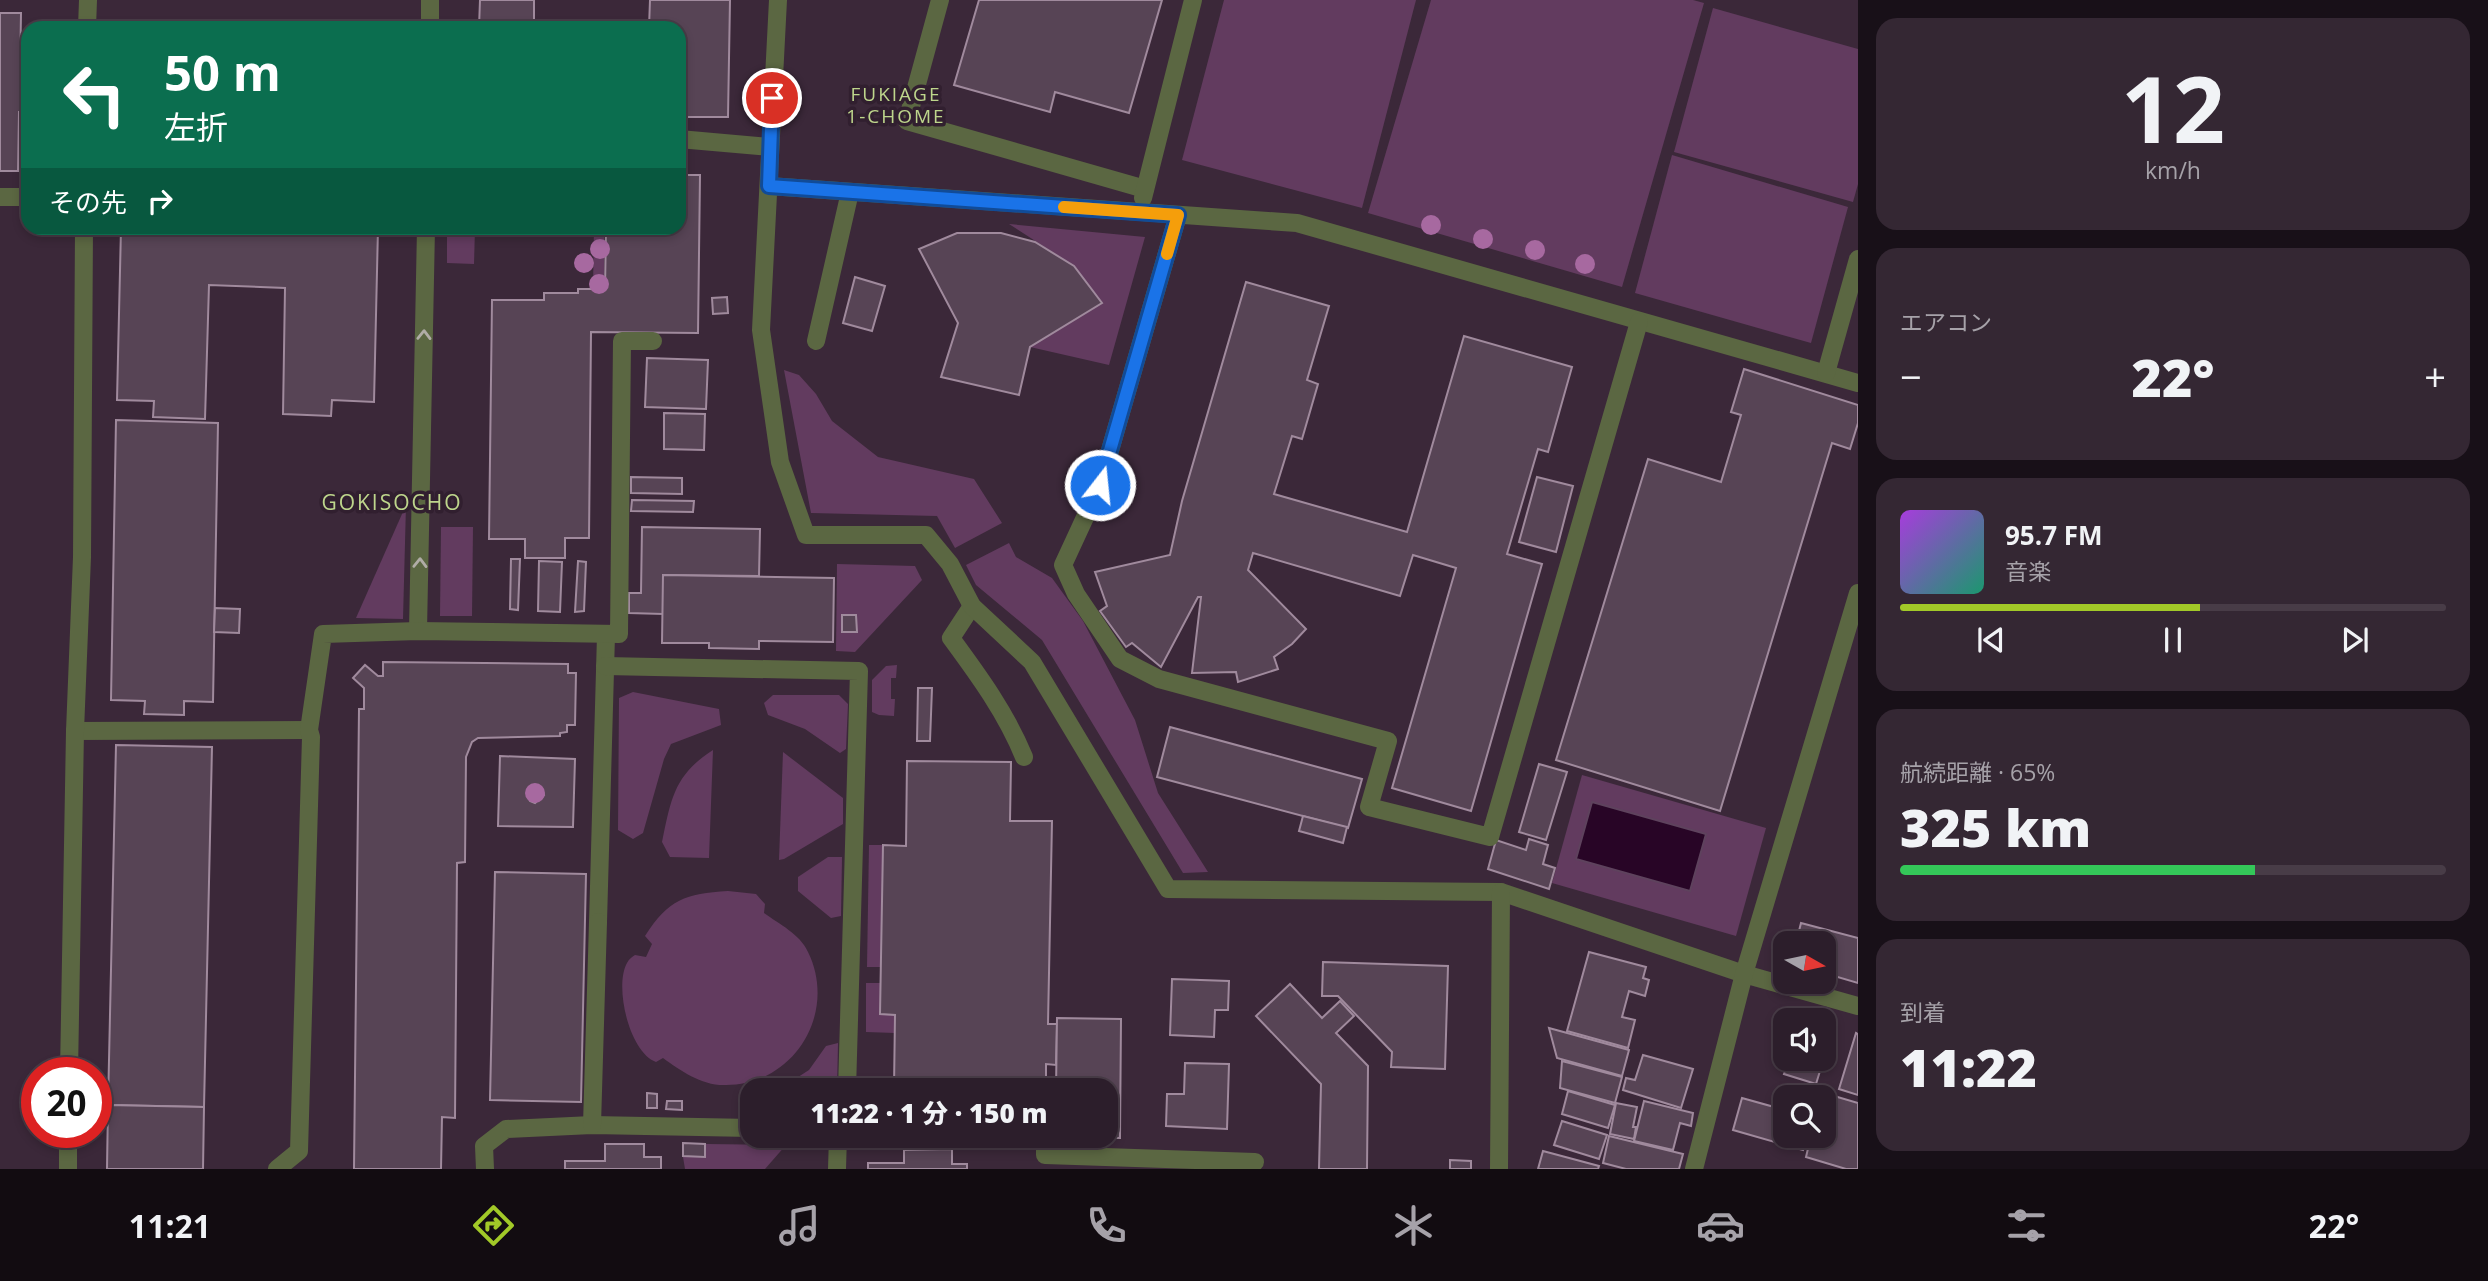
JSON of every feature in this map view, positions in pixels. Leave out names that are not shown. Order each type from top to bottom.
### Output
[{"type":"street","points":[[88,0],[88,21]]},
{"type":"street","points":[[430,0],[430,21]]},
{"type":"street","points":[[778,0],[761,330],[780,461],[806,535],[926,535],[950,564],[972,606],[1032,662],[1168,889],[1501,892],[1744,974],[1858,1006]]},
{"type":"street","points":[[940,0],[908,121],[1145,189]]},
{"type":"street","points":[[1140,212],[1194,0]]},
{"type":"street","points":[[686,140],[769,147]]},
{"type":"street","points":[[769,186],[1297,223],[1858,383]]},
{"type":"street","points":[[816,341],[850,192]]},
{"type":"street","points":[[0,197],[21,197]]},
{"type":"street","points":[[1178,215],[1100,485],[1063,565],[1076,594],[1120,659],[1159,679],[1388,741],[1369,807],[1490,838],[1639,321]]},
{"type":"street","points":[[69,1057],[75,731],[82,557],[84,235]]},
{"type":"street","points":[[418,631],[426,235]]},
{"type":"street","points":[[1826,373],[1858,259]]},
{"type":"street","points":[[277,1169],[299,1151],[311,737],[309,730],[323,634],[418,631],[619,634],[622,341],[653,341]]},
{"type":"street","points":[[1694,1169],[1744,974],[1858,593]]},
{"type":"street","points":[[972,606],[951,638],[978,674],[1010,725],[1024,757]]},
{"type":"street","points":[[592,1125],[606,635]]},
{"type":"street","points":[[605,666],[859,671],[847,1078]]},
{"type":"street","points":[[75,731],[309,730]]},
{"type":"street","points":[[1499,1169],[1501,892]]},
{"type":"street","points":[[485,1169],[484,1146],[506,1129],[592,1125],[740,1128]]},
{"type":"street","points":[[68,1148],[68,1169]]},
{"type":"street","points":[[837,1169],[838,1148]]},
{"type":"street","points":[[1045,1148],[1045,1154],[1255,1162]]},
{"type":"shaded area","points":[[1224,0],[1416,0],[1362,208],[1182,160]]},
{"type":"shaded area","points":[[1431,0],[1693,0],[1704,3],[1622,287],[1368,213]]},
{"type":"shaded area","points":[[1713,8],[1858,49],[1858,184],[1853,202],[1674,152]]},
{"type":"shaded area","points":[[1672,155],[1848,207],[1811,343],[1635,293]]},
{"type":"shaded area","points":[[1009,224],[1145,237],[1109,365],[1030,347],[1102,303],[1074,266]]},
{"type":"shaded area","points":[[447,235],[475,235],[474,264],[447,263]]},
{"type":"shaded area","points":[[594,235],[604,235],[604,288],[593,288]]},
{"type":"shaded area","points":[[784,370],[799,375],[816,394],[832,421],[878,457],[974,479],[1002,523],[955,548],[937,516],[811,513]]},
{"type":"shaded area","points":[[406,505],[403,619],[356,618]]},
{"type":"shaded area","points":[[441,527],[473,527],[472,616],[440,616]]},
{"type":"shaded area","points":[[1009,543],[1016,557],[1052,578],[1083,621],[1135,720],[1158,793],[1208,872],[1183,873],[1042,640],[976,585],[966,565]]},
{"type":"shaded area","points":[[837,564],[915,566],[922,580],[855,652],[836,651]]},
{"type":"shaded area","points":[[897,665],[896,678],[891,678],[891,699],[895,699],[894,716],[872,712],[872,680],[886,666]]},
{"type":"shaded area","points":[[633,692],[719,709],[721,725],[671,744],[664,759],[643,833],[633,839],[618,830],[619,698]]},
{"type":"shaded area","points":[[773,695],[839,695],[848,704],[846,749],[840,753],[805,729],[768,715],[764,703]]},
{"type":"shaded area","points":[[713,750],[709,858],[670,857],[662,842],[676,789],[690,769]]},
{"type":"shaded area","points":[[783,752],[843,798],[843,824],[779,860]]},
{"type":"shaded area","points":[[1582,775],[1766,828],[1736,936],[1552,883]]},
{"type":"shaded area","points":[[1592,802],[1706,834],[1690,891],[1576,859]]},
{"type":"shaded area","points":[[869,845],[883,845],[881,967],[867,967]]},
{"type":"shaded area","points":[[828,857],[842,857],[841,916],[831,918],[798,891],[798,877]]},
{"type":"shaded area","points":[[728,891],[756,894],[765,904],[764,913],[800,940],[808,952],[816,975],[817,999],[813,1021],[804,1041],[790,1059],[772,1073],[760,1078],[740,1078],[740,1083],[717,1085],[685,1073],[663,1058],[656,1062],[646,1056],[638,1046],[626,1017],[622,987],[627,963],[635,955],[646,957],[652,944],[645,936],[670,906],[700,894]]},
{"type":"shaded area","points":[[866,983],[880,983],[880,1014],[895,1015],[895,1033],[866,1032]]},
{"type":"shaded area","points":[[838,1043],[837,1078],[797,1078],[809,1070],[826,1046]]},
{"type":"shaded area","points":[[706,1144],[740,1144],[740,1148],[783,1148],[765,1169],[685,1169],[683,1157],[706,1157]]},
{"type":"building","points":[[480,0],[534,0],[534,21],[479,21]]},
{"type":"building","points":[[650,0],[730,0],[728,117],[686,117],[686,21],[649,21]]},
{"type":"building","points":[[979,0],[1162,0],[1129,113],[1055,92],[1050,112],[954,85]]},
{"type":"building","points":[[0,13],[21,13],[18,171],[0,171]]},
{"type":"building","points":[[686,175],[700,175],[698,333],[591,332],[589,538],[565,538],[565,558],[525,558],[525,539],[489,539],[492,300],[544,300],[544,293],[578,293],[578,289],[605,289],[606,235],[686,235]]},
{"type":"building","points":[[957,233],[1001,233],[1035,242],[1074,266],[1102,303],[1030,347],[1019,395],[941,377],[958,323],[919,249]]},
{"type":"building","points":[[121,235],[378,235],[374,402],[332,400],[331,416],[283,414],[285,288],[209,285],[205,419],[153,417],[154,401],[117,400]]},
{"type":"building","points":[[855,277],[885,286],[872,331],[843,323]]},
{"type":"building","points":[[1246,282],[1329,306],[1307,380],[1318,384],[1302,439],[1292,436],[1274,494],[1407,532],[1464,336],[1572,367],[1548,452],[1538,449],[1507,554],[1542,564],[1471,811],[1392,788],[1456,568],[1413,555],[1400,596],[1253,553],[1248,570],[1306,629],[1274,657],[1278,669],[1238,682],[1236,672],[1192,673],[1201,597],[1198,597],[1161,667],[1132,643],[1126,647],[1100,611],[1107,606],[1095,572],[1170,555],[1182,501]]},
{"type":"building","points":[[727,297],[728,313],[713,314],[712,298]]},
{"type":"building","points":[[647,358],[708,360],[706,409],[645,407]]},
{"type":"building","points":[[1744,369],[1858,405],[1858,423],[1850,449],[1832,443],[1720,811],[1556,760],[1648,459],[1721,482],[1741,415],[1731,412]]},
{"type":"building","points":[[664,413],[705,414],[704,450],[664,449]]},
{"type":"building","points":[[116,420],[218,423],[213,702],[184,701],[184,715],[144,714],[145,701],[111,700]]},
{"type":"building","points":[[631,477],[682,478],[682,494],[631,493]]},
{"type":"building","points":[[1537,477],[1573,486],[1556,552],[1519,542]]},
{"type":"building","points":[[632,500],[694,501],[693,512],[631,511]]},
{"type":"building","points":[[642,527],[760,529],[759,576],[663,575],[663,614],[629,613],[629,593],[641,593]]},
{"type":"building","points":[[511,559],[520,559],[518,610],[510,609]]},
{"type":"building","points":[[539,561],[562,562],[560,612],[538,611]]},
{"type":"building","points":[[578,561],[586,562],[584,611],[575,612]]},
{"type":"building","points":[[663,575],[834,578],[833,642],[759,641],[759,649],[709,648],[709,643],[662,643]]},
{"type":"building","points":[[215,608],[240,609],[239,633],[214,632]]},
{"type":"building","points":[[842,615],[856,615],[857,632],[842,632]]},
{"type":"building","points":[[383,662],[568,664],[568,673],[576,673],[575,725],[567,725],[567,732],[560,733],[560,736],[478,738],[472,742],[466,757],[465,862],[457,863],[455,1118],[442,1117],[441,1169],[354,1169],[359,709],[364,709],[364,688],[353,678],[365,665],[378,676],[383,676]]},
{"type":"building","points":[[918,688],[932,688],[930,741],[917,741]]},
{"type":"building","points":[[1170,727],[1362,779],[1348,828],[1157,777]]},
{"type":"building","points":[[116,745],[212,747],[204,1107],[112,1105],[112,1057],[109,1057]]},
{"type":"building","points":[[500,756],[575,759],[573,827],[498,826]],"holes":[[[534,785],[541,788],[544,795],[535,803],[530,801],[528,789]]]},
{"type":"building","points":[[907,761],[1011,762],[1010,821],[1052,821],[1048,1024],[1057,1024],[1056,1065],[1046,1064],[1046,1078],[894,1078],[895,1015],[880,1014],[883,845],[906,846]]},
{"type":"building","points":[[1539,764],[1567,772],[1546,840],[1519,832]]},
{"type":"building","points":[[1303,816],[1347,827],[1343,843],[1299,831]]},
{"type":"building","points":[[1529,839],[1548,845],[1543,864],[1555,868],[1549,889],[1488,869],[1496,840],[1526,850]]},
{"type":"building","points":[[495,872],[586,874],[581,1102],[490,1100]]},
{"type":"building","points":[[1801,923],[1831,931],[1799,931]]},
{"type":"building","points":[[1836,932],[1858,938],[1858,983],[1836,977]]},
{"type":"building","points":[[1589,952],[1646,967],[1643,978],[1649,980],[1645,996],[1629,991],[1622,1017],[1635,1020],[1628,1048],[1567,1031]]},
{"type":"building","points":[[1323,962],[1448,966],[1445,1069],[1391,1067],[1392,1052],[1338,996],[1322,996]]},
{"type":"building","points":[[1172,979],[1229,981],[1228,1010],[1215,1010],[1214,1037],[1170,1035]]},
{"type":"building","points":[[1290,984],[1322,1018],[1340,1001],[1354,1016],[1336,1033],[1368,1066],[1367,1169],[1319,1169],[1321,1084],[1256,1016]]},
{"type":"building","points":[[1057,1018],[1121,1019],[1120,1138],[1118,1078],[1056,1078]]},
{"type":"building","points":[[1549,1028],[1629,1050],[1622,1076],[1557,1058]]},
{"type":"building","points":[[1856,1033],[1858,1034],[1858,1095],[1839,1089]]},
{"type":"building","points":[[1643,1055],[1693,1069],[1681,1108],[1623,1090],[1626,1078],[1635,1080]]},
{"type":"building","points":[[1562,1061],[1622,1077],[1615,1103],[1560,1088]]},
{"type":"building","points":[[1185,1063],[1229,1064],[1227,1129],[1166,1126],[1167,1094],[1184,1094]]},
{"type":"building","points":[[1785,1071],[1820,1071],[1816,1084],[1784,1074]]},
{"type":"building","points":[[1568,1091],[1615,1105],[1608,1128],[1562,1114]]},
{"type":"building","points":[[647,1093],[657,1094],[657,1108],[647,1108]]},
{"type":"building","points":[[1836,1097],[1858,1103],[1858,1169],[1846,1169],[1806,1157],[1808,1148],[1836,1148]]},
{"type":"building","points":[[1742,1098],[1773,1107],[1773,1141],[1733,1130]]},
{"type":"building","points":[[667,1101],[682,1101],[682,1110],[666,1109]]},
{"type":"building","points":[[1644,1101],[1693,1113],[1691,1126],[1680,1123],[1673,1150],[1634,1141]]},
{"type":"building","points":[[1616,1103],[1637,1107],[1633,1127],[1636,1127],[1634,1139],[1610,1134]]},
{"type":"building","points":[[112,1105],[204,1107],[203,1169],[107,1169],[107,1148],[112,1148]]},
{"type":"building","points":[[1562,1121],[1607,1135],[1599,1159],[1554,1145]]},
{"type":"building","points":[[1609,1136],[1683,1154],[1679,1169],[1626,1169],[1603,1163]]},
{"type":"building","points":[[683,1143],[705,1144],[705,1157],[683,1156]]},
{"type":"building","points":[[605,1144],[644,1144],[644,1157],[661,1157],[661,1169],[565,1169],[565,1161],[605,1161]]},
{"type":"building","points":[[952,1149],[952,1164],[967,1164],[967,1169],[868,1169],[868,1163],[904,1163],[904,1150]]},
{"type":"building","points":[[1543,1151],[1599,1166],[1598,1169],[1538,1169]]},
{"type":"building","points":[[1450,1160],[1471,1161],[1471,1169],[1450,1169]]},
{"type":"slow traffic","points":[[1064,207],[1178,215],[1167,254]]},
{"type":"district","name":"FUKIAGE 1-CHOME","points":[[896,105]]},
{"type":"district","name":"GOKISOCHO","points":[[392,503]]},
{"type":"route","points":[[772,98],[769,186],[1178,215],[1100,485]]}]
